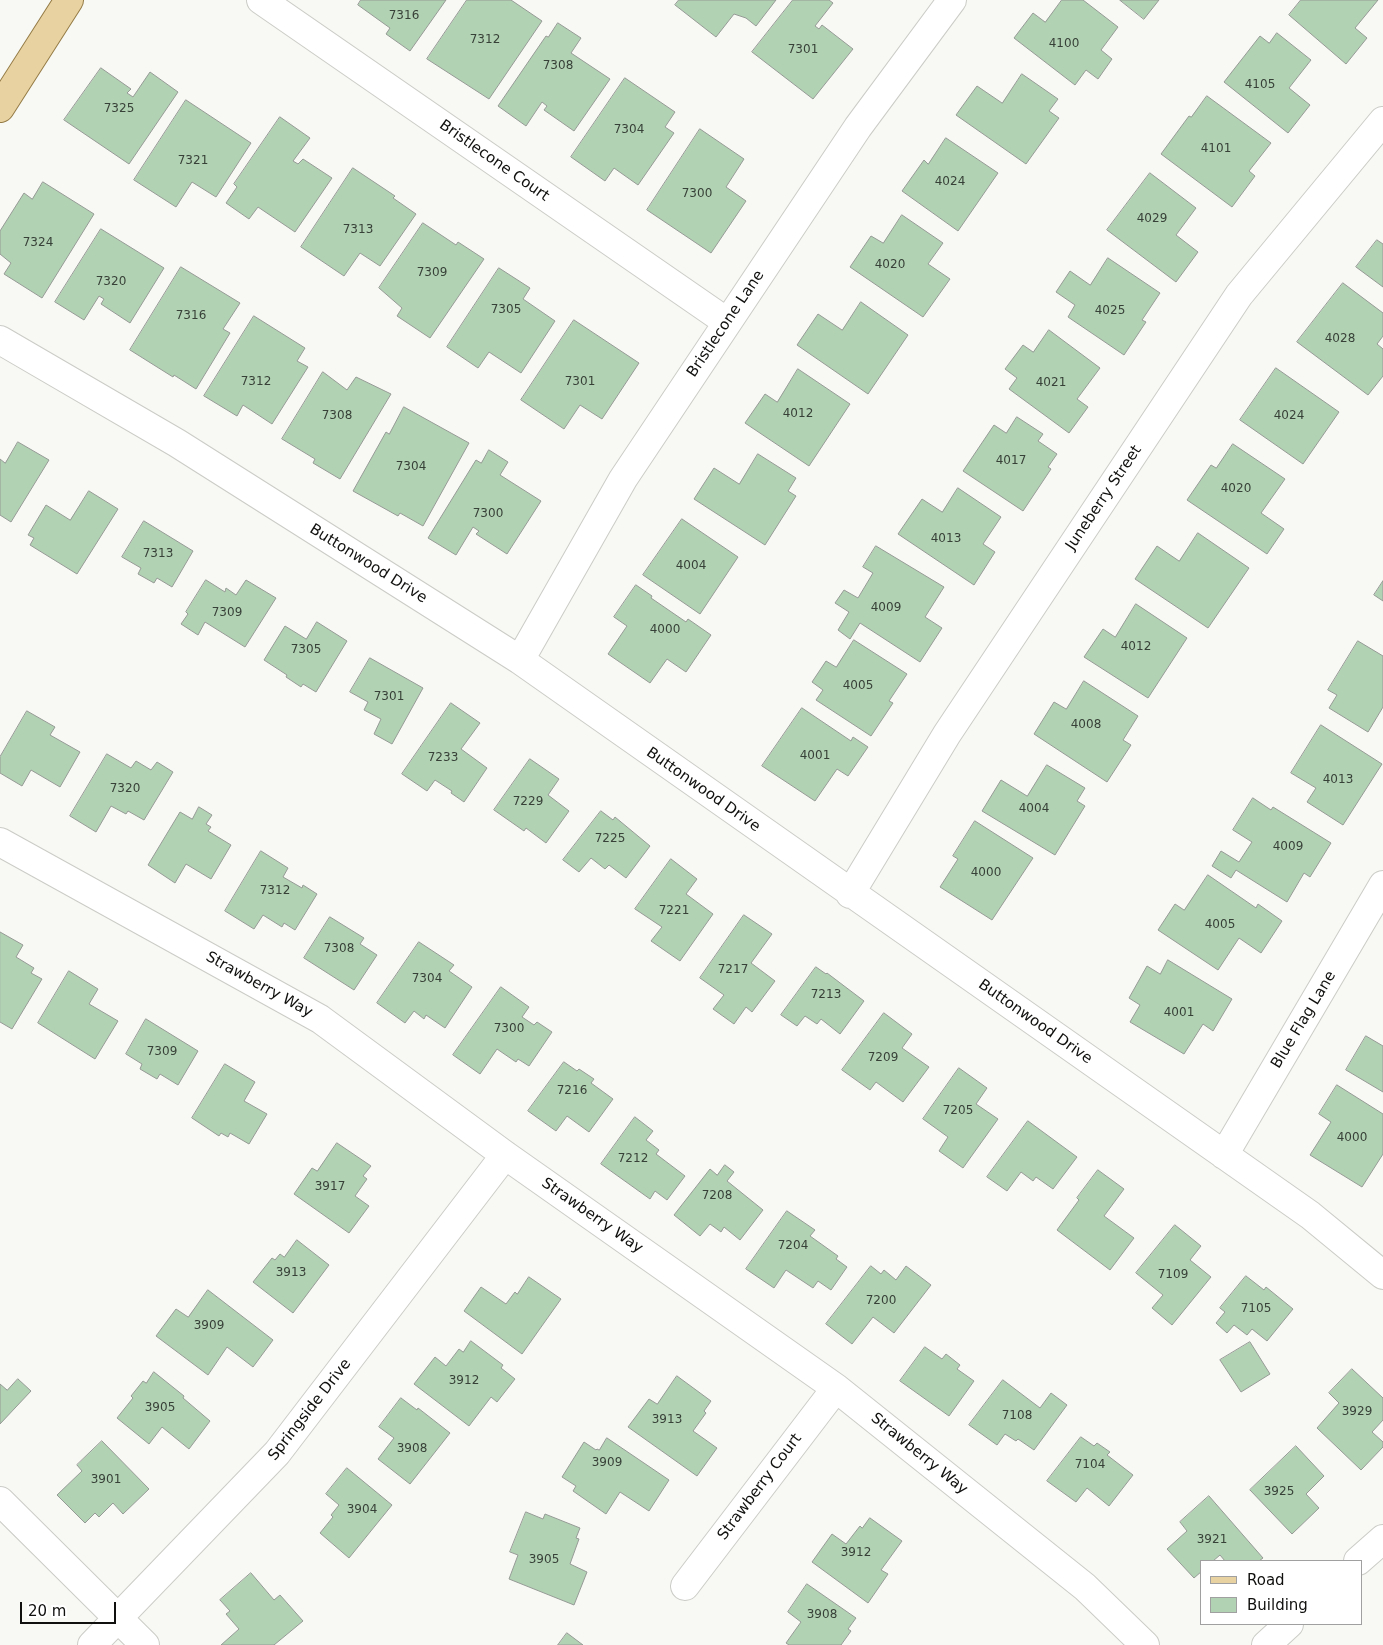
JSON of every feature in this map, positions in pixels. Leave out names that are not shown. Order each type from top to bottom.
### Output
[{"type":"main road","points":[[0,108],[69,0]]},
{"type":"street","name":"Bristlecone Court","points":[[261,0],[727,322]]},
{"type":"street","name":"Bristlecone Lane","points":[[520,660],[622,479],[858,127],[951,0]]},
{"type":"street","name":"Juneberry Street","points":[[850,894],[947,734],[1239,295],[1383,121]]},
{"type":"street","name":"Buttonwood Drive","points":[[0,340],[176,443],[520,660],[850,894],[1310,1215],[1383,1275]]},
{"type":"street","name":"Strawberry Way","points":[[0,842],[320,1019],[505,1155],[836,1388],[1085,1587],[1145,1645]]},
{"type":"street","name":"Blue Flag Lane","points":[[1224,1155],[1383,886]]},
{"type":"street","name":"Springside Drive","points":[[92,1645],[278,1454],[505,1155]]},
{"type":"street","name":"Strawberry Court","points":[[685,1586],[836,1388]]},
{"type":"street","points":[[0,1500],[145,1645]]},
{"type":"street","points":[[1359,1560],[1383,1539]]},
{"type":"street","points":[[1266,1645],[1288,1625]]},
{"type":"building","points":[[361,0],[446,0],[410,51],[386,34],[390,28],[358,5]]},
{"type":"building","points":[[467,0],[511,0],[542,21],[489,99],[427,59]]},
{"type":"building","points":[[679,0],[776,0],[756,26],[746,18],[734,14],[716,37],[675,5]]},
{"type":"building","points":[[793,0],[829,0],[833,3],[815,26],[819,29],[822,25],[853,49],[813,99],[752,52]]},
{"type":"building","points":[[1062,0],[1083,0],[1118,27],[1101,50],[1112,59],[1098,79],[1086,70],[1075,85],[1014,38],[1033,13],[1045,22]]},
{"type":"building","points":[[1120,0],[1159,0],[1144,19]]},
{"type":"building","points":[[1301,0],[1378,0],[1355,28],[1367,38],[1346,64],[1289,15]]},
{"type":"building","points":[[558,23],[581,38],[571,53],[610,79],[574,131],[544,110],[547,106],[542,102],[526,126],[498,106],[546,36],[548,37]]},
{"type":"building","points":[[1277,33],[1311,60],[1289,88],[1310,105],[1288,133],[1224,82],[1260,36],[1269,43]]},
{"type":"building","points":[[101,68],[131,89],[127,93],[133,97],[150,72],[178,92],[129,164],[64,120]]},
{"type":"building","points":[[1022,74],[1058,99],[1049,111],[1059,118],[1026,164],[956,115],[977,86],[1002,103]]},
{"type":"building","points":[[625,78],[675,112],[665,127],[674,133],[638,185],[614,168],[605,181],[571,157]]},
{"type":"building","points":[[1207,96],[1271,143],[1249,171],[1255,176],[1232,207],[1161,154],[1189,116],[1191,117]]},
{"type":"building","points":[[186,100],[251,143],[216,197],[192,182],[176,207],[134,180]]},
{"type":"building","points":[[280,117],[310,138],[293,161],[298,164],[303,159],[332,178],[295,232],[258,207],[249,219],[226,203],[237,187],[234,184]]},
{"type":"building","points":[[700,129],[744,159],[726,187],[746,201],[711,253],[647,210]]},
{"type":"building","points":[[946,138],[998,173],[958,231],[902,191],[924,160],[928,164]]},
{"type":"building","points":[[353,168],[395,196],[393,198],[416,214],[380,266],[360,253],[344,276],[301,247]]},
{"type":"building","points":[[1150,173],[1196,208],[1176,235],[1198,252],[1176,282],[1107,230]]},
{"type":"building","points":[[43,182],[94,214],[42,298],[4,274],[11,263],[0,254],[0,231],[24,193],[32,199]]},
{"type":"building","points":[[902,215],[943,243],[928,264],[950,279],[923,317],[850,267],[871,236],[883,243]]},
{"type":"building","points":[[423,223],[456,245],[458,242],[484,259],[430,338],[397,316],[402,308],[379,288]]},
{"type":"building","points":[[101,229],[164,268],[130,323],[101,304],[104,299],[99,296],[84,320],[55,302]]},
{"type":"building","points":[[1377,240],[1383,244],[1383,287],[1356,267]]},
{"type":"building","points":[[1108,258],[1160,293],[1142,320],[1146,322],[1124,355],[1068,317],[1075,305],[1056,292],[1070,271],[1090,285]]},
{"type":"building","points":[[181,267],[240,303],[223,329],[230,333],[196,389],[130,350]]},
{"type":"building","points":[[499,268],[530,288],[523,299],[555,321],[521,373],[489,352],[478,368],[447,347]]},
{"type":"building","points":[[1343,283],[1383,313],[1383,336],[1377,344],[1383,349],[1383,376],[1368,395],[1297,342]]},
{"type":"building","points":[[861,302],[908,335],[868,394],[797,345],[818,314],[842,330]]},
{"type":"building","points":[[254,316],[305,348],[297,361],[308,367],[272,424],[243,405],[237,416],[204,396]]},
{"type":"building","points":[[574,320],[639,363],[602,419],[580,405],[564,429],[521,400]]},
{"type":"building","points":[[1049,330],[1100,368],[1077,399],[1088,407],[1069,433],[1009,389],[1017,378],[1005,369],[1023,345],[1033,352]]},
{"type":"building","points":[[1276,368],[1339,412],[1303,464],[1240,420]]},
{"type":"building","points":[[798,369],[850,404],[809,466],[745,423],[765,394],[777,402]]},
{"type":"building","points":[[323,372],[347,390],[356,377],[391,394],[340,479],[313,463],[315,459],[282,439]]},
{"type":"building","points":[[404,407],[469,443],[423,526],[400,513],[398,516],[353,491],[386,432],[389,434]]},
{"type":"building","points":[[1017,417],[1043,434],[1038,441],[1057,454],[1048,467],[1051,469],[1023,511],[963,471],[994,425],[1006,433]]},
{"type":"building","points":[[18,442],[49,460],[11,522],[0,515],[0,459],[5,463]]},
{"type":"building","points":[[1233,444],[1285,479],[1261,513],[1284,529],[1267,554],[1187,500],[1211,465],[1216,468]]},
{"type":"building","points":[[489,450],[508,462],[500,475],[541,501],[507,554],[476,534],[479,531],[473,527],[456,555],[428,538],[476,460],[481,463]]},
{"type":"building","points":[[758,454],[796,478],[788,491],[796,496],[765,545],[694,499],[714,468],[739,484]]},
{"type":"building","points":[[958,488],[1001,517],[983,544],[995,552],[974,585],[898,534],[922,499],[942,512]]},
{"type":"building","points":[[89,491],[118,509],[77,574],[30,545],[34,538],[28,535],[46,505],[70,520]]},
{"type":"building","points":[[682,519],[738,557],[700,614],[643,575]]},
{"type":"building","points":[[144,521],[193,551],[172,587],[157,578],[154,583],[138,574],[141,568],[122,557]]},
{"type":"building","points":[[1198,533],[1249,568],[1208,628],[1135,579],[1157,546],[1179,561]]},
{"type":"building","points":[[876,546],[944,587],[925,617],[942,628],[920,662],[860,623],[850,639],[838,630],[849,612],[835,603],[844,590],[858,598],[873,573],[863,567]]},
{"type":"building","points":[[206,580],[225,592],[226,588],[236,595],[246,580],[276,598],[245,647],[205,622],[198,635],[181,624],[188,614],[186,612]]},
{"type":"building","points":[[1383,581],[1383,601],[1374,595]]},
{"type":"building","points":[[636,585],[652,596],[651,598],[686,622],[688,619],[711,635],[686,672],[667,659],[650,683],[608,654],[627,626],[614,617]]},
{"type":"building","points":[[1136,604],[1187,638],[1148,698],[1084,657],[1103,629],[1115,637]]},
{"type":"building","points":[[317,622],[347,641],[316,692],[303,684],[301,687],[264,660],[285,626],[306,639]]},
{"type":"building","points":[[854,640],[907,674],[889,701],[893,703],[871,736],[816,700],[823,690],[812,682],[826,661],[836,667]]},
{"type":"building","points":[[1358,641],[1383,656],[1383,707],[1368,732],[1329,708],[1337,695],[1328,690]]},
{"type":"building","points":[[370,658],[423,688],[392,744],[374,734],[381,719],[364,710],[368,702],[350,692]]},
{"type":"building","points":[[1084,681],[1138,716],[1123,740],[1131,745],[1107,782],[1034,734],[1054,702],[1066,709]]},
{"type":"building","points":[[451,703],[480,723],[461,749],[487,768],[464,802],[451,793],[452,791],[435,780],[427,791],[402,774]]},
{"type":"building","points":[[802,708],[851,741],[853,737],[868,747],[848,776],[837,769],[815,801],[762,766]]},
{"type":"building","points":[[27,711],[55,727],[50,735],[80,752],[60,787],[31,770],[22,786],[0,773],[0,757]]},
{"type":"building","points":[[1321,725],[1382,764],[1343,825],[1307,802],[1316,788],[1291,773]]},
{"type":"building","points":[[107,754],[131,768],[136,761],[151,770],[157,762],[173,772],[144,820],[128,811],[126,814],[111,806],[96,832],[70,816]]},
{"type":"building","points":[[530,759],[559,779],[548,795],[569,811],[546,843],[526,828],[524,831],[494,810]]},
{"type":"building","points":[[1047,765],[1085,788],[1077,801],[1085,806],[1055,855],[982,811],[1001,780],[1027,796]]},
{"type":"building","points":[[1253,798],[1271,810],[1273,807],[1331,843],[1310,877],[1304,873],[1287,902],[1236,870],[1231,878],[1212,866],[1221,851],[1239,862],[1252,842],[1233,830]]},
{"type":"building","points":[[199,807],[212,815],[206,824],[211,827],[208,831],[231,845],[211,879],[186,864],[175,883],[148,865],[180,812],[192,819]]},
{"type":"building","points":[[601,811],[613,820],[615,817],[650,846],[626,878],[609,865],[605,869],[591,858],[579,872],[563,860]]},
{"type":"building","points":[[975,821],[1033,858],[992,920],[940,887],[958,859],[953,856]]},
{"type":"building","points":[[261,851],[288,868],[283,877],[302,888],[303,885],[317,894],[295,930],[284,923],[282,927],[263,915],[254,929],[225,911]]},
{"type":"building","points":[[671,859],[697,879],[686,894],[713,914],[680,961],[651,941],[662,927],[635,909]]},
{"type":"building","points":[[1208,875],[1256,908],[1258,904],[1282,921],[1261,953],[1239,938],[1218,970],[1158,930],[1175,904],[1184,910]]},
{"type":"building","points":[[744,915],[772,934],[751,963],[775,981],[752,1012],[746,1007],[734,1024],[713,1009],[724,995],[700,978]]},
{"type":"building","points":[[330,917],[364,938],[360,944],[377,955],[354,990],[304,958]]},
{"type":"building","points":[[0,932],[23,945],[16,957],[34,968],[31,973],[42,979],[12,1029],[0,1022]]},
{"type":"building","points":[[419,942],[454,965],[449,971],[472,987],[445,1028],[426,1015],[424,1019],[414,1011],[405,1023],[377,1003]]},
{"type":"building","points":[[1168,960],[1232,999],[1213,1031],[1203,1024],[1184,1054],[1130,1022],[1140,1005],[1129,998],[1147,966],[1160,974]]},
{"type":"building","points":[[816,967],[864,1001],[840,1034],[821,1019],[817,1024],[805,1016],[797,1026],[781,1015]]},
{"type":"building","points":[[69,971],[98,989],[89,1004],[118,1021],[95,1059],[38,1023]]},
{"type":"building","points":[[501,987],[529,1007],[522,1017],[534,1025],[537,1022],[552,1032],[529,1066],[518,1059],[516,1062],[497,1049],[480,1074],[453,1055]]},
{"type":"building","points":[[884,1013],[912,1034],[902,1048],[929,1067],[903,1102],[876,1082],[870,1090],[842,1070]]},
{"type":"building","points":[[146,1019],[198,1051],[178,1085],[160,1074],[157,1079],[140,1069],[142,1064],[126,1054]]},
{"type":"building","points":[[1366,1036],[1383,1046],[1383,1092],[1346,1070]]},
{"type":"building","points":[[564,1062],[594,1079],[591,1083],[613,1099],[589,1132],[567,1116],[556,1131],[528,1111]]},
{"type":"building","points":[[225,1064],[255,1082],[244,1101],[267,1114],[249,1144],[230,1133],[228,1137],[221,1133],[219,1136],[192,1118]]},
{"type":"building","points":[[959,1068],[987,1088],[976,1104],[998,1119],[963,1168],[939,1151],[948,1137],[923,1119]]},
{"type":"building","points":[[1337,1085],[1383,1114],[1383,1154],[1362,1187],[1310,1155],[1331,1122],[1319,1114]]},
{"type":"building","points":[[635,1117],[653,1131],[646,1140],[659,1150],[656,1154],[685,1176],[667,1200],[655,1191],[650,1199],[601,1164]]},
{"type":"building","points":[[1028,1121],[1077,1157],[1053,1189],[1036,1177],[1033,1181],[1021,1172],[1007,1191],[987,1177]]},
{"type":"building","points":[[337,1143],[371,1166],[363,1176],[367,1179],[355,1196],[369,1206],[349,1233],[294,1194],[312,1168],[317,1171]]},
{"type":"building","points":[[725,1165],[734,1172],[727,1181],[763,1210],[740,1240],[724,1227],[721,1232],[710,1224],[700,1236],[674,1215],[710,1169],[717,1175]]},
{"type":"building","points":[[1098,1170],[1124,1189],[1104,1216],[1134,1238],[1110,1270],[1057,1230],[1079,1200],[1077,1198]]},
{"type":"building","points":[[787,1211],[815,1230],[810,1236],[838,1256],[836,1259],[847,1267],[831,1290],[818,1281],[813,1288],[786,1270],[774,1288],[746,1269]]},
{"type":"building","points":[[1175,1225],[1201,1246],[1190,1260],[1211,1277],[1172,1325],[1152,1308],[1163,1295],[1136,1273]]},
{"type":"building","points":[[297,1240],[329,1265],[293,1313],[253,1282],[272,1258],[275,1260],[280,1254],[284,1257]]},
{"type":"building","points":[[871,1266],[881,1274],[884,1270],[896,1280],[906,1266],[931,1285],[894,1333],[873,1317],[852,1344],[826,1324]]},
{"type":"building","points":[[1246,1276],[1264,1290],[1266,1287],[1293,1309],[1267,1341],[1252,1329],[1247,1335],[1234,1325],[1227,1333],[1216,1323],[1225,1312],[1220,1308]]},
{"type":"building","points":[[529,1277],[561,1299],[522,1354],[464,1311],[481,1287],[506,1304],[515,1292],[517,1294]]},
{"type":"building","points":[[208,1290],[273,1340],[253,1367],[227,1347],[208,1375],[156,1336],[176,1309],[188,1317]]},
{"type":"building","points":[[471,1341],[503,1365],[501,1368],[515,1379],[497,1402],[491,1397],[469,1426],[414,1384],[435,1357],[446,1366],[459,1349],[463,1352]]},
{"type":"building","points":[[1250,1342],[1270,1374],[1241,1392],[1220,1360]]},
{"type":"building","points":[[925,1347],[942,1359],[946,1354],[960,1365],[957,1369],[974,1381],[949,1416],[900,1381]]},
{"type":"building","points":[[1352,1369],[1383,1398],[1383,1420],[1372,1432],[1383,1442],[1383,1447],[1361,1470],[1317,1428],[1339,1403],[1329,1393]]},
{"type":"building","points":[[154,1372],[184,1396],[183,1398],[210,1421],[189,1449],[162,1427],[149,1444],[117,1418],[133,1398],[131,1396],[143,1381],[146,1383]]},
{"type":"building","points":[[677,1376],[711,1401],[704,1411],[706,1413],[693,1431],[717,1448],[697,1476],[628,1427],[649,1399],[657,1404]]},
{"type":"building","points":[[18,1379],[31,1391],[0,1424],[0,1384],[7,1390]]},
{"type":"building","points":[[1003,1380],[1040,1408],[1051,1393],[1067,1405],[1034,1450],[1018,1439],[1016,1441],[1005,1434],[997,1445],[969,1425]]},
{"type":"building","points":[[401,1398],[417,1410],[418,1408],[450,1433],[410,1484],[378,1459],[394,1438],[379,1427]]},
{"type":"building","points":[[1081,1437],[1094,1446],[1097,1443],[1110,1452],[1107,1455],[1133,1475],[1109,1506],[1087,1488],[1076,1502],[1047,1481]]},
{"type":"building","points":[[607,1438],[669,1480],[649,1511],[620,1492],[606,1514],[573,1491],[576,1486],[562,1477],[584,1442],[599,1450]]},
{"type":"building","points":[[102,1441],[149,1489],[123,1514],[113,1503],[99,1517],[95,1513],[85,1523],[57,1495],[82,1471],[77,1465]]},
{"type":"building","points":[[1296,1446],[1324,1476],[1306,1494],[1319,1508],[1292,1534],[1250,1490]]},
{"type":"building","points":[[347,1468],[392,1505],[349,1558],[320,1533],[333,1517],[331,1515],[339,1505],[326,1494]]},
{"type":"building","points":[[1209,1496],[1263,1558],[1260,1560],[1224,1560],[1220,1555],[1214,1560],[1200,1560],[1200,1573],[1194,1578],[1167,1549],[1187,1531],[1180,1522]]},
{"type":"building","points":[[526,1512],[543,1519],[545,1514],[580,1528],[576,1538],[579,1539],[570,1564],[587,1572],[574,1605],[509,1579],[518,1555],[510,1552]]},
{"type":"building","points":[[870,1518],[902,1541],[881,1570],[888,1574],[868,1603],[812,1562],[832,1534],[846,1544],[860,1526],[862,1528]]},
{"type":"building","points":[[251,1573],[274,1600],[280,1595],[303,1621],[274,1645],[221,1645],[239,1629],[226,1614],[230,1611],[220,1600]]},
{"type":"building","points":[[807,1584],[856,1618],[848,1629],[851,1631],[841,1645],[789,1645],[786,1643],[801,1622],[788,1612]]},
{"type":"building","points":[[567,1633],[583,1645],[558,1645]]}]
